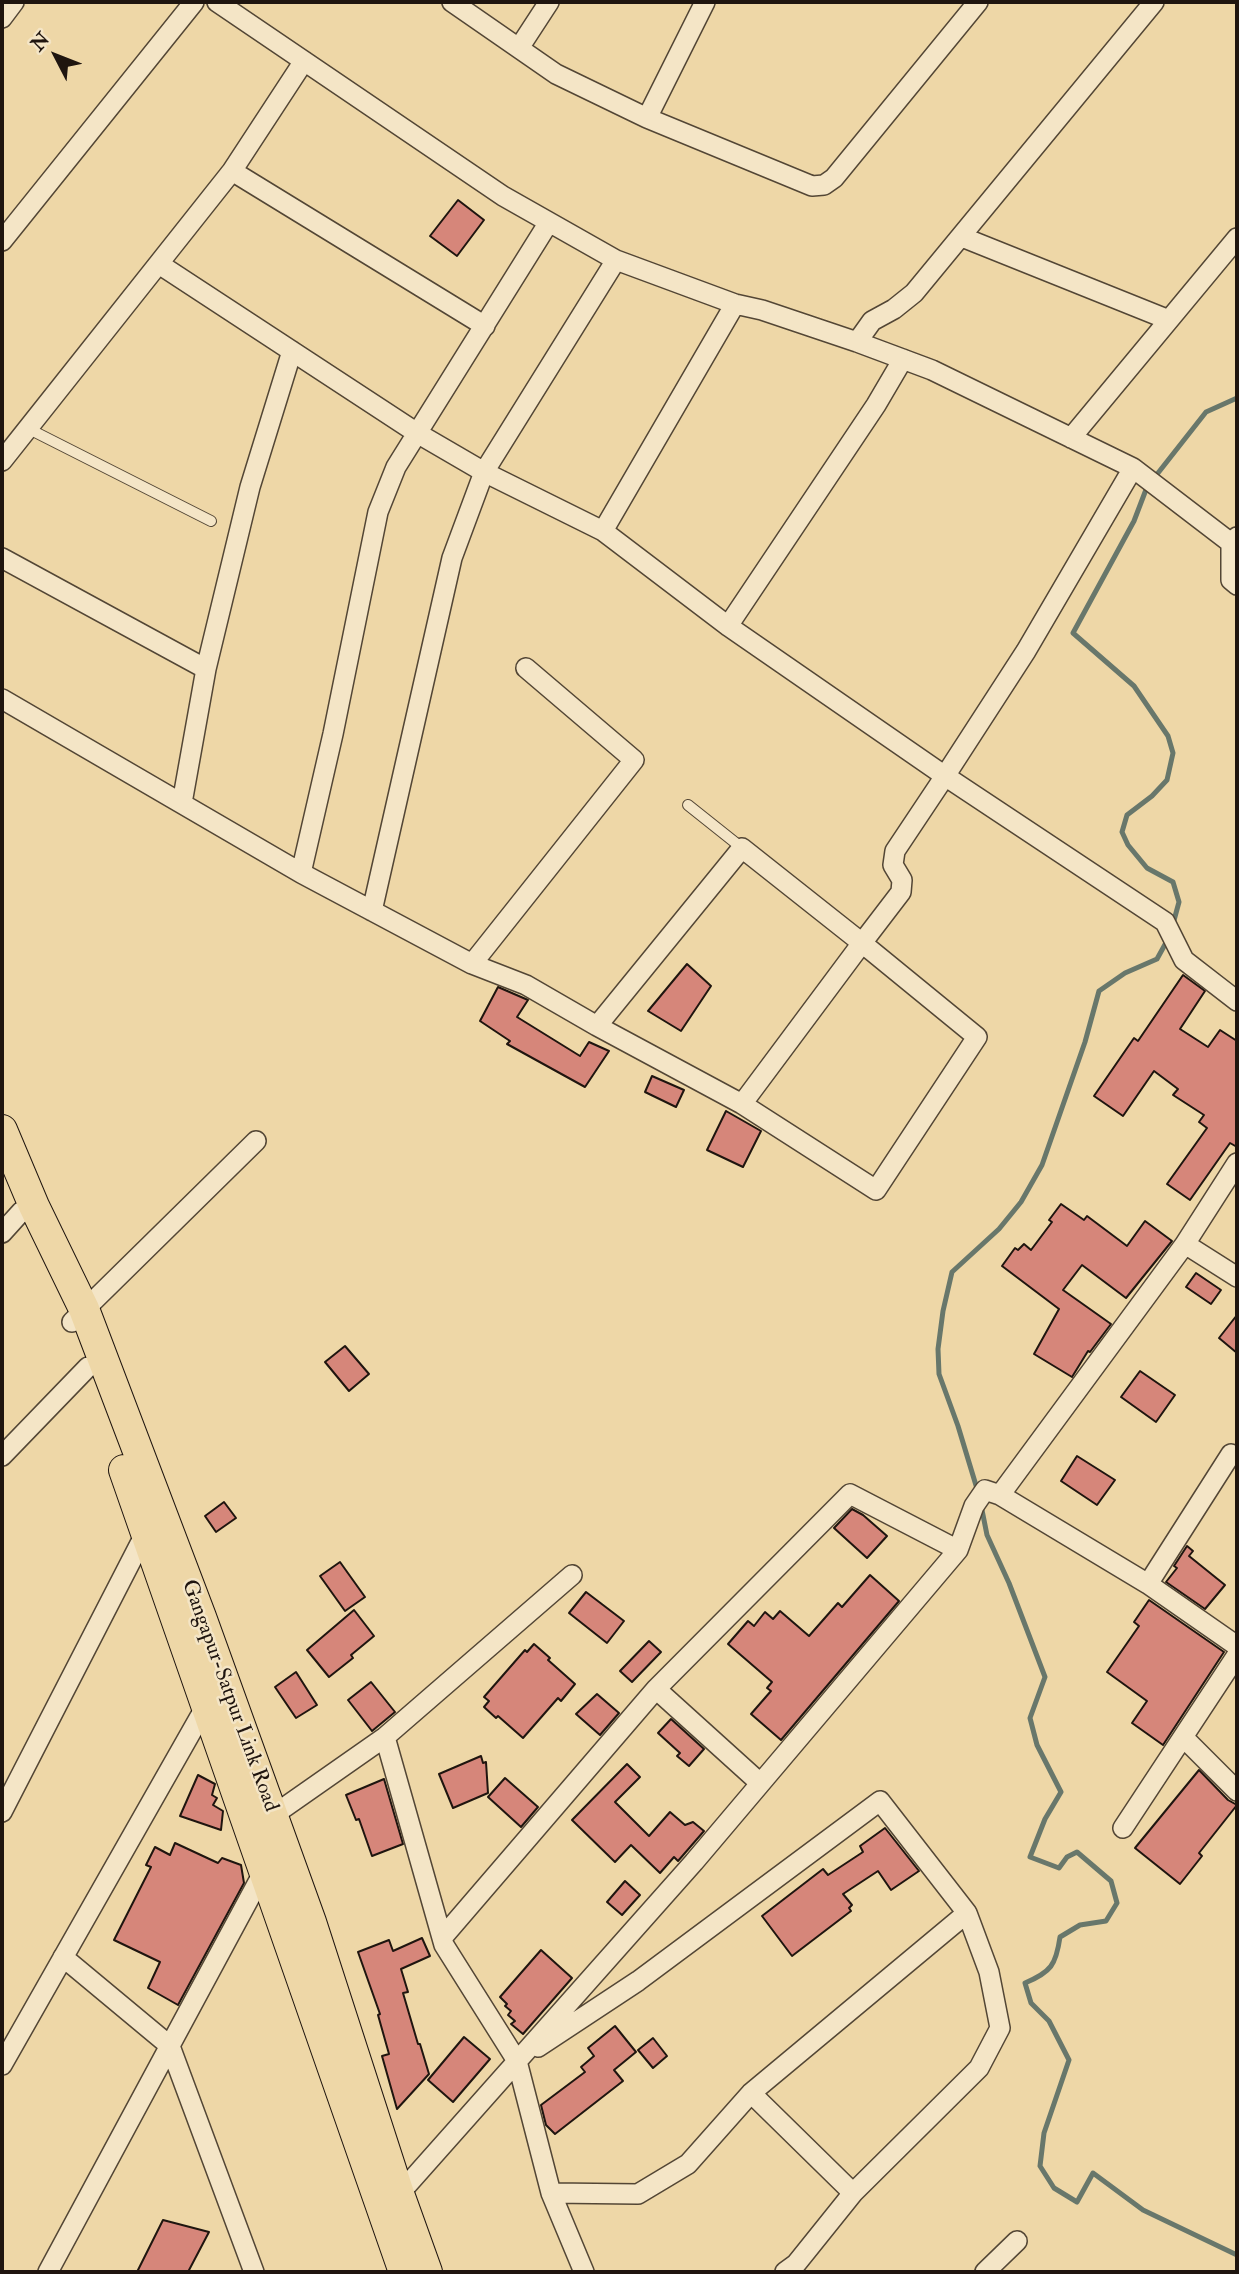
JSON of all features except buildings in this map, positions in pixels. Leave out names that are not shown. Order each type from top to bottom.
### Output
[{"type":"main road","name":"Gangapur-Satpur Link Road","points":[[2,1130],[19,1217]]},
{"type":"main road","name":"Gangapur-Satpur Link Road","points":[[2,1168],[19,1217],[78,1315],[201,1617],[217,1701]]},
{"type":"main road","name":"Gangapur-Satpur Link Road","points":[[78,1315],[88,1367],[146,1532],[217,1701],[261,1823],[311,1922],[391,2203],[404,2272]]},
{"type":"main road","name":"Gangapur-Satpur Link Road","points":[[261,1823],[264,1871],[391,2203],[427,2272]]},
{"type":"street","points":[[2,18],[14,2]]},
{"type":"street","points":[[2,241],[194,2]]},
{"type":"street","points":[[217,2],[503,196],[616,260],[735,304],[762,310],[932,370],[1145,477],[1234,540],[1231,580],[1237,584]]},
{"type":"street","points":[[452,2],[556,74],[647,118],[812,186],[824,185],[834,178],[978,2]]},
{"type":"street","points":[[519,48],[549,2]]},
{"type":"street","points":[[647,118],[705,2]]},
{"type":"street","points":[[857,342],[872,321],[894,309],[914,293],[1154,2]]},
{"type":"street","points":[[2,461],[232,171],[304,61]]},
{"type":"street","points":[[232,171],[485,326]]},
{"type":"street","points":[[301,873],[333,734],[378,512],[396,467],[549,222]]},
{"type":"street","points":[[962,236],[1169,320]]},
{"type":"street","points":[[1071,438],[1237,238]]},
{"type":"street","points":[[372,911],[452,558],[484,471],[616,260]]},
{"type":"street","points":[[159,264],[417,433],[484,471],[603,531],[728,626],[945,776],[1165,922],[1184,960],[1237,1001]]},
{"type":"street","points":[[603,531],[735,304]]},
{"type":"street","points":[[182,803],[206,669],[257,460],[292,351]]},
{"type":"street","points":[[728,626],[876,405],[903,359]]},
{"type":"street","points":[[742,1104],[901,892],[902,880],[893,865],[895,851],[1026,651],[1145,477]]},
{"type":"street","points":[[2,558],[206,669]]},
{"type":"street","points":[[472,964],[634,760],[526,668]]},
{"type":"street","points":[[2,699],[301,873],[472,964],[526,985],[597,1026],[742,1104],[876,1190],[977,1037],[742,848],[597,1026]]},
{"type":"street","points":[[78,1315],[256,1141]]},
{"type":"street","points":[[391,2203],[694,1861],[958,1550],[987,1497],[1185,1244],[1237,1163]]},
{"type":"street","points":[[1185,1244],[1237,1277]]},
{"type":"street","points":[[2,1456],[88,1367]]},
{"type":"street","points":[[1148,1584],[1231,1454]]},
{"type":"street","points":[[442,1938],[656,1689],[850,1494],[958,1550]]},
{"type":"street","points":[[987,1497],[1148,1584],[1237,1646]]},
{"type":"street","points":[[4,1801],[146,1532]]},
{"type":"street","points":[[261,1823],[385,1737],[572,1575]]},
{"type":"street","points":[[1123,1828],[1237,1655]]},
{"type":"street","points":[[656,1689],[760,1783]]},
{"type":"street","points":[[2,2065],[63,1957],[217,1701]]},
{"type":"street","points":[[385,1737],[444,1945],[517,2061],[551,2193],[584,2272]]},
{"type":"street","points":[[1184,1738],[1237,1791]]},
{"type":"street","points":[[517,2061],[638,1981],[880,1801],[967,1913],[989,1972],[1000,2028],[979,2068],[853,2193],[795,2269]]},
{"type":"street","points":[[48,2272],[264,1871]]},
{"type":"street","points":[[551,2193],[638,2194],[688,2164],[751,2093],[967,1913]]},
{"type":"street","points":[[63,1957],[170,2046],[254,2272]]},
{"type":"street","points":[[751,2093],[853,2193]]},
{"type":"street","points":[[985,2272],[1017,2241]]},
{"type":"lane","points":[[29,429],[211,521]]},
{"type":"lane","points":[[688,805],[742,848]]},
{"type":"waterway","points":[[1173,924],[1179,902],[1173,882],[1147,868],[1128,845],[1122,832],[1127,815],[1152,796],[1167,780],[1173,753],[1168,736],[1134,686],[1073,633],[1134,521],[1147,487],[1206,412],[1237,398]]},
{"type":"waterway","points":[[978,1492],[939,1374],[938,1349],[952,1272],[999,1229],[1021,1202],[1042,1165],[1085,1042],[1099,991],[1125,973],[1157,959],[1168,939]]},
{"type":"waterway","points":[[981,1505],[987,1535],[1009,1583],[1045,1677],[1030,1718],[1037,1745],[1061,1792],[1045,1819],[1030,1857],[1059,1868],[1067,1857],[1077,1852],[1111,1881],[1117,1903],[1106,1921],[1080,1925],[1060,1937],[1051,1966],[1025,1983],[1031,2003],[1049,2021],[1069,2060],[1044,2133],[1040,2166],[1054,2188],[1077,2202],[1093,2173],[1143,2210],[1237,2255]]}]
